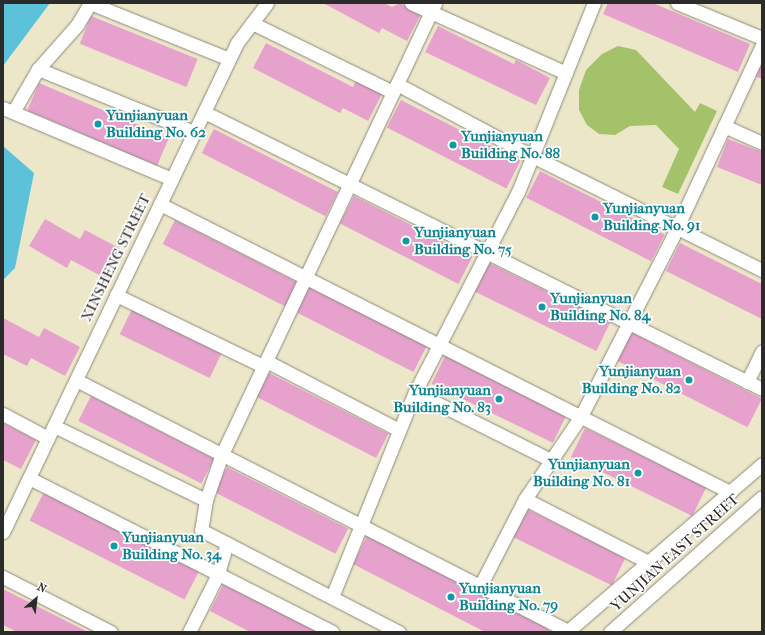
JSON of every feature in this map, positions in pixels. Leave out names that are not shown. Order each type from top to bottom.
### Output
[{"type":"street","points":[[172,179],[8,110],[38,69],[77,25],[90,3],[229,59]]},
{"type":"street","name":"XINSHENG STREET","points":[[3,532],[229,59],[267,3]]},
{"type":"street","points":[[411,3],[433,8],[566,72]]},
{"type":"street","points":[[332,597],[415,392],[487,252],[532,156],[594,3]]},
{"type":"street","points":[[676,3],[762,38]]},
{"type":"street","points":[[399,632],[201,530],[206,500],[222,454],[433,8]]},
{"type":"street","points":[[252,23],[395,88],[762,270]]},
{"type":"street","points":[[480,586],[525,499],[553,461],[581,416],[627,322],[677,229],[762,45]]},
{"type":"street","points":[[38,69],[194,132]]},
{"type":"street","points":[[204,112],[762,389]]},
{"type":"street","points":[[724,126],[762,143]]},
{"type":"street","points":[[160,204],[727,490]]},
{"type":"street","points":[[116,295],[265,363],[399,430]]},
{"type":"street","points":[[747,382],[762,351]]},
{"type":"street","points":[[76,380],[568,630],[648,562],[762,456]]},
{"type":"street","points":[[415,392],[553,461]]},
{"type":"street","points":[[3,414],[48,438]]},
{"type":"street","points":[[54,426],[206,500]]},
{"type":"street","points":[[727,490],[762,464]]},
{"type":"street","points":[[29,478],[332,632]]},
{"type":"street","name":"YUNJIAN EAST STREET","points":[[610,632],[762,497]]},
{"type":"street","points":[[525,499],[648,562]]},
{"type":"street","points":[[189,632],[218,574],[227,543]]},
{"type":"street","points":[[3,577],[111,632]]},
{"type":"green space","points":[[618,46],[636,50],[695,112],[700,103],[717,111],[678,194],[662,187],[679,149],[656,125],[630,126],[615,135],[599,134],[587,125],[579,110],[579,90],[586,70],[602,54]]},
{"type":"water","points":[[3,3],[50,3],[3,66]]},
{"type":"water","points":[[3,146],[34,173],[15,268],[3,280]]},
{"type":"building","points":[[323,3],[384,3],[392,7],[400,3],[421,14],[407,41],[382,28],[379,33]]},
{"type":"building","points":[[608,3],[653,3],[750,44],[738,72],[603,14]]},
{"type":"building","points":[[91,16],[198,59],[186,87],[80,44]]},
{"type":"building","points":[[438,26],[514,64],[516,60],[550,78],[536,105],[425,52]]},
{"type":"building","points":[[266,43],[353,87],[356,80],[382,94],[368,121],[343,108],[340,113],[253,68]]},
{"type":"building","points":[[762,59],[762,79],[755,76]]},
{"type":"building","name":"Yunjianyuan Building No. 62","points":[[39,83],[169,138],[157,166],[27,111]]},
{"type":"building","name":"Yunjianyuan Building No. 88","points":[[401,100],[520,161],[506,188],[387,128]]},
{"type":"building","points":[[214,129],[338,192],[326,216],[202,153]]},
{"type":"building","points":[[728,139],[762,152],[762,185],[717,167]]},
{"type":"building","name":"Yunjianyuan Building No. 91","points":[[540,171],[665,235],[651,261],[526,198]]},
{"type":"building","name":"Yunjianyuan Building No. 75","points":[[354,196],[473,256],[458,284],[340,224]]},
{"type":"building","points":[[45,219],[80,239],[85,230],[121,249],[105,278],[71,260],[67,268],[29,246]]},
{"type":"building","points":[[175,220],[298,283],[286,307],[163,244]]},
{"type":"building","points":[[680,243],[762,284],[762,319],[666,271]]},
{"type":"building","name":"Yunjianyuan Building No. 84","points":[[489,263],[610,322],[596,351],[475,292]]},
{"type":"building","points":[[309,284],[428,344],[413,372],[295,312]]},
{"type":"building","points":[[132,309],[222,353],[210,378],[120,334]]},
{"type":"building","points":[[3,318],[39,337],[44,328],[80,347],[65,376],[31,358],[27,366],[3,354]]},
{"type":"building","name":"Yunjianyuan Building No. 82","points":[[631,332],[762,399],[747,427],[616,361]]},
{"type":"building","name":"Yunjianyuan Building No. 83","points":[[446,354],[567,413],[553,443],[432,384]]},
{"type":"building","points":[[269,373],[388,434],[376,458],[257,397]]},
{"type":"building","points":[[91,396],[214,459],[201,484],[78,421]]},
{"type":"building","points":[[3,423],[36,440],[21,469],[3,460]]},
{"type":"building","name":"Yunjianyuan Building No. 81","points":[[585,428],[706,487],[692,516],[571,457]]},
{"type":"building","points":[[227,467],[348,529],[335,554],[214,492]]},
{"type":"building","name":"Yunjianyuan Building No. 34","points":[[44,492],[199,571],[185,600],[29,521]]},
{"type":"building","points":[[524,508],[626,558],[612,585],[510,536]]},
{"type":"building","name":"Yunjianyuan Building No. 79","points":[[367,536],[549,629],[548,632],[485,632],[353,564]]},
{"type":"building","points":[[224,583],[320,632],[250,632],[210,611]]},
{"type":"building","points":[[3,589],[88,632],[17,632],[3,625]]},
{"type":"place","name":"Yunjianyuan Building No. 62","points":[[98,124]]},
{"type":"place","name":"Yunjianyuan Building No. 88","points":[[453,145]]},
{"type":"place","name":"Yunjianyuan Building No. 91","points":[[595,217]]},
{"type":"place","name":"Yunjianyuan Building No. 75","points":[[406,241]]},
{"type":"place","name":"Yunjianyuan Building No. 84","points":[[542,307]]},
{"type":"place","name":"Yunjianyuan Building No. 82","points":[[689,380]]},
{"type":"place","name":"Yunjianyuan Building No. 83","points":[[499,399]]},
{"type":"place","name":"Yunjianyuan Building No. 81","points":[[638,473]]},
{"type":"place","name":"Yunjianyuan Building No. 34","points":[[114,546]]},
{"type":"place","name":"Yunjianyuan Building No. 79","points":[[451,597]]}]
